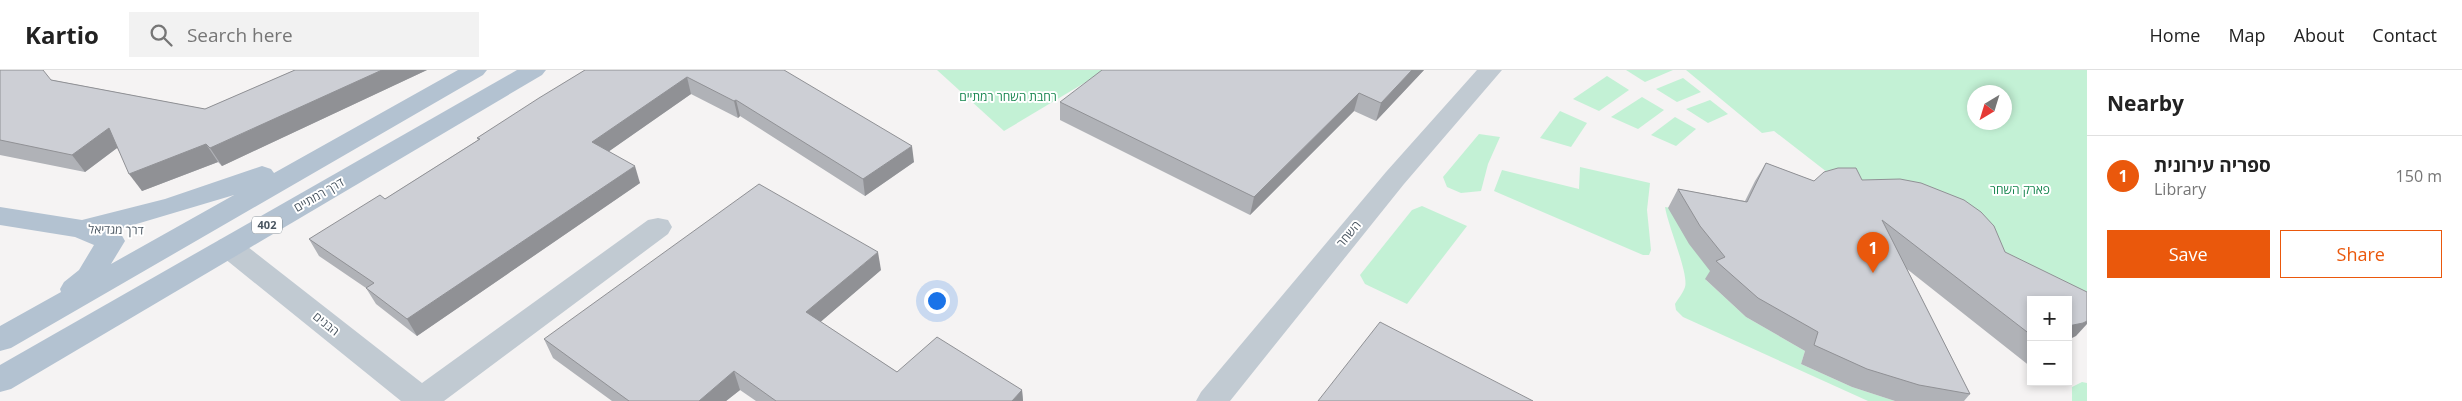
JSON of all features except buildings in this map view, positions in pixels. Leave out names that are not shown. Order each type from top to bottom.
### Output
[{"type":"main road","name":"402","points":[[0,340],[475,70]]},
{"type":"main road","name":"דרך רמתיים","points":[[0,380],[534,70]]},
{"type":"main road","points":[[82,229],[164,210],[224,190],[361,135]]},
{"type":"main road","name":"דרך מגדיאל","points":[[0,216],[82,229],[193,230],[229,247]]},
{"type":"main road","points":[[36,319],[89,277],[111,241],[82,229]]},
{"type":"street","name":"השחר","points":[[1212,401],[1395,178],[1490,70]]},
{"type":"street","points":[[423,401],[658,227]]},
{"type":"street","name":"הבנים","points":[[229,247],[423,401]]},
{"type":"green space","name":"רחבת השחר רמתיים","points":[[937,70],[1106,70],[1004,131]]},
{"type":"green space","points":[[1626,70],[1673,70],[1645,82]]},
{"type":"green space","name":"פארק השחר","points":[[1686,70],[2087,70],[2087,320],[2072,304],[2072,296],[2060,296],[1863,200],[1774,131],[1762,133]]},
{"type":"green space","points":[[1607,76],[1629,90],[1599,111],[1573,99]]},
{"type":"green space","points":[[1683,78],[1701,92],[1677,102],[1656,89]]},
{"type":"green space","points":[[1642,97],[1664,110],[1638,129],[1611,117]]},
{"type":"green space","points":[[1710,100],[1728,114],[1708,123],[1686,109]]},
{"type":"green space","points":[[1560,111],[1587,123],[1571,147],[1540,138]]},
{"type":"green space","points":[[1675,117],[1696,129],[1676,146],[1651,135]]},
{"type":"green space","points":[[1479,134],[1500,137],[1488,164],[1481,191],[1461,193],[1447,187],[1443,177]]},
{"type":"green space","points":[[1580,167],[1650,183],[1647,210],[1651,250],[1649,255],[1643,255],[1494,191],[1502,170],[1579,189]]},
{"type":"green space","points":[[1422,206],[1467,226],[1407,304],[1365,284],[1360,275],[1412,210]]},
{"type":"green space","points":[[1665,207],[1677,209],[1718,274],[1706,280],[1746,317],[1805,351],[1801,364],[1852,387],[1895,401],[1868,401],[1683,317],[1676,310],[1675,304],[1685,287],[1684,272]]},
{"type":"green space","points":[[2082,382],[2087,383],[2087,401],[2072,401],[2072,387]]},
{"type":"place","name":"ספריה עירונית","points":[[1873,273]]}]
